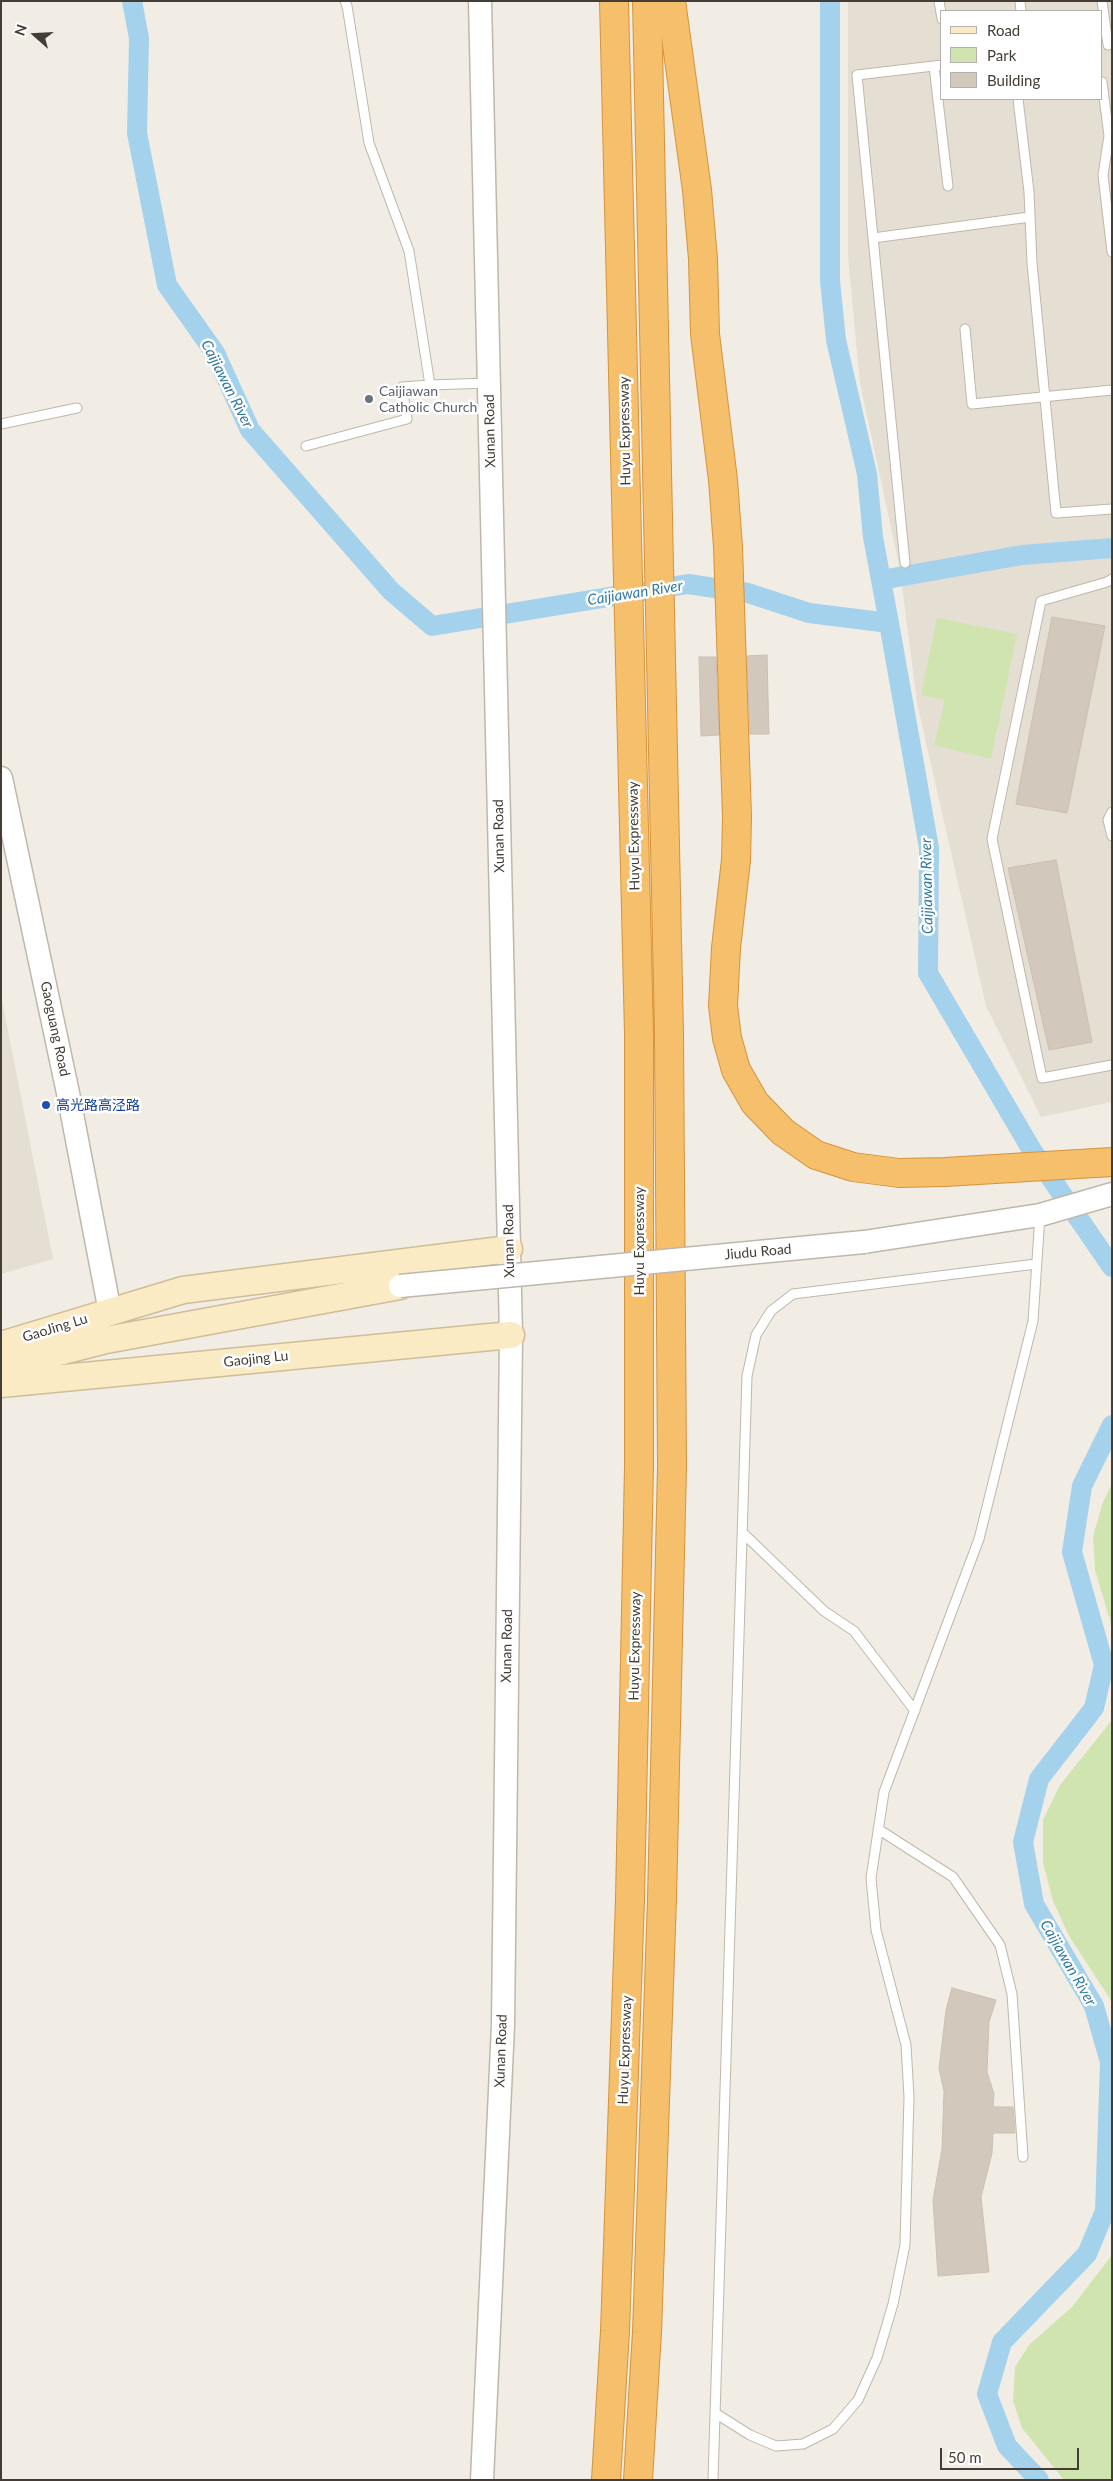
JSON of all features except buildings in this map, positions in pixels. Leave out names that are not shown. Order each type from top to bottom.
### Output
[{"type":"highway","name":"Huyu Expressway","points":[[606,2480],[615,2331],[632,1819],[639,1467],[639,1053],[614,1]]},
{"type":"highway","points":[[638,2480],[647,2332],[661,1918],[672,1466],[669,1033],[662,628],[647,1]]},
{"type":"highway","points":[[652,1],[658,261],[660,541]]},
{"type":"highway","points":[[671,1],[697,190],[703,259],[705,334],[723,480],[728,547],[738,817],[736,860],[726,948],[723,1006],[727,1038],[736,1070],[755,1102],[783,1132],[816,1155],[854,1167],[899,1173],[1112,1162]]},
{"type":"highway","points":[[600,2480],[632,1819]]},
{"type":"highway","points":[[590,2480],[607,2360]]},
{"type":"main road","name":"GaoJing Lu","points":[[1,1345],[183,1290],[509,1249]]},
{"type":"main road","name":"Gaojing Lu","points":[[1,1366],[106,1340],[400,1286]]},
{"type":"main road","name":"Gaojing Lu","points":[[1,1384],[511,1334]]},
{"type":"street","name":"Xunan Road","points":[[480,1],[511,1334],[503,2025],[482,2480]]},
{"type":"street","name":"Gaoguang Road","points":[[1,778],[68,1093],[110,1312]]},
{"type":"street","name":"Jiudu Road","points":[[400,1286],[864,1242],[1040,1215],[1112,1194]]},
{"type":"lane","points":[[345,1],[348,6],[369,143],[409,251],[430,385]]},
{"type":"lane","points":[[1102,1],[1107,46]]},
{"type":"lane","points":[[905,563],[857,75],[938,66],[940,90]]},
{"type":"lane","points":[[1103,90],[1109,136],[1103,175],[1112,252]]},
{"type":"lane","points":[[941,100],[948,186]]},
{"type":"lane","points":[[1018,100],[1056,513],[1112,509]]},
{"type":"lane","points":[[873,238],[1030,217]]},
{"type":"lane","points":[[965,329],[972,404],[1112,390]]},
{"type":"lane","points":[[306,446],[407,419],[402,388],[489,383]]},
{"type":"lane","points":[[1,424],[77,408]]},
{"type":"lane","points":[[1112,579],[1041,601],[992,839],[1042,1078],[1112,1065]]},
{"type":"lane","points":[[1112,812],[1108,820],[1112,836]]},
{"type":"lane","points":[[715,2413],[750,2435],[776,2446],[803,2444],[834,2429],[858,2400],[877,2358],[893,2304],[905,2245],[910,2097],[906,2046],[876,1930],[870,1878],[884,1792],[979,1539],[1033,1321],[1040,1215]]},
{"type":"lane","points":[[713,2480],[747,1376],[756,1335],[771,1311],[793,1294],[1036,1264]]},
{"type":"lane","points":[[742,1532],[824,1611],[854,1631],[915,1711]]},
{"type":"lane","points":[[878,1829],[952,1877],[1000,1945],[1012,1994],[1023,2157]]},
{"type":"shaded area","points":[[848,1],[1112,1],[1112,1102],[1041,1117],[986,1006],[917,703],[900,570],[860,383],[848,257]]},
{"type":"shaded area","points":[[1,995],[53,1259],[1,1274]]},
{"type":"green space","points":[[937,618],[1017,634],[991,759],[934,745],[945,700],[921,695]]},
{"type":"green space","points":[[1112,1484],[1112,1627],[1095,1570],[1093,1536],[1103,1502]]},
{"type":"green space","points":[[1112,1720],[1112,2002],[1069,1936],[1053,1901],[1043,1863],[1043,1820],[1060,1785]]},
{"type":"green space","points":[[1112,2255],[1112,2480],[1064,2480],[1022,2428],[1013,2401],[1015,2367],[1029,2345],[1072,2307]]},
{"type":"waterway","name":"Caijiawan River","points":[[132,1],[139,38],[137,133],[167,285],[215,353],[250,430],[391,591],[432,626],[688,584],[748,593],[809,613],[889,623],[929,848],[928,973],[1033,1152],[1112,1267]]},
{"type":"waterway","points":[[830,1],[830,281],[836,340],[867,474],[873,537],[889,623]]},
{"type":"waterway","points":[[881,580],[1022,555],[1112,548]]},
{"type":"waterway","name":"Caijiawan River","points":[[1039,2480],[1007,2446],[987,2394],[1002,2342],[1087,2254],[1105,2211],[1110,2062],[1094,2006],[1034,1904],[1023,1842],[1039,1779],[1094,1708],[1104,1665],[1072,1552],[1082,1486],[1112,1425]]},
{"type":"place","name":"Caijiawan Catholic Church","points":[[369,399]]},
{"type":"place","name":"高光路高泾路","points":[[46,1105]]}]
